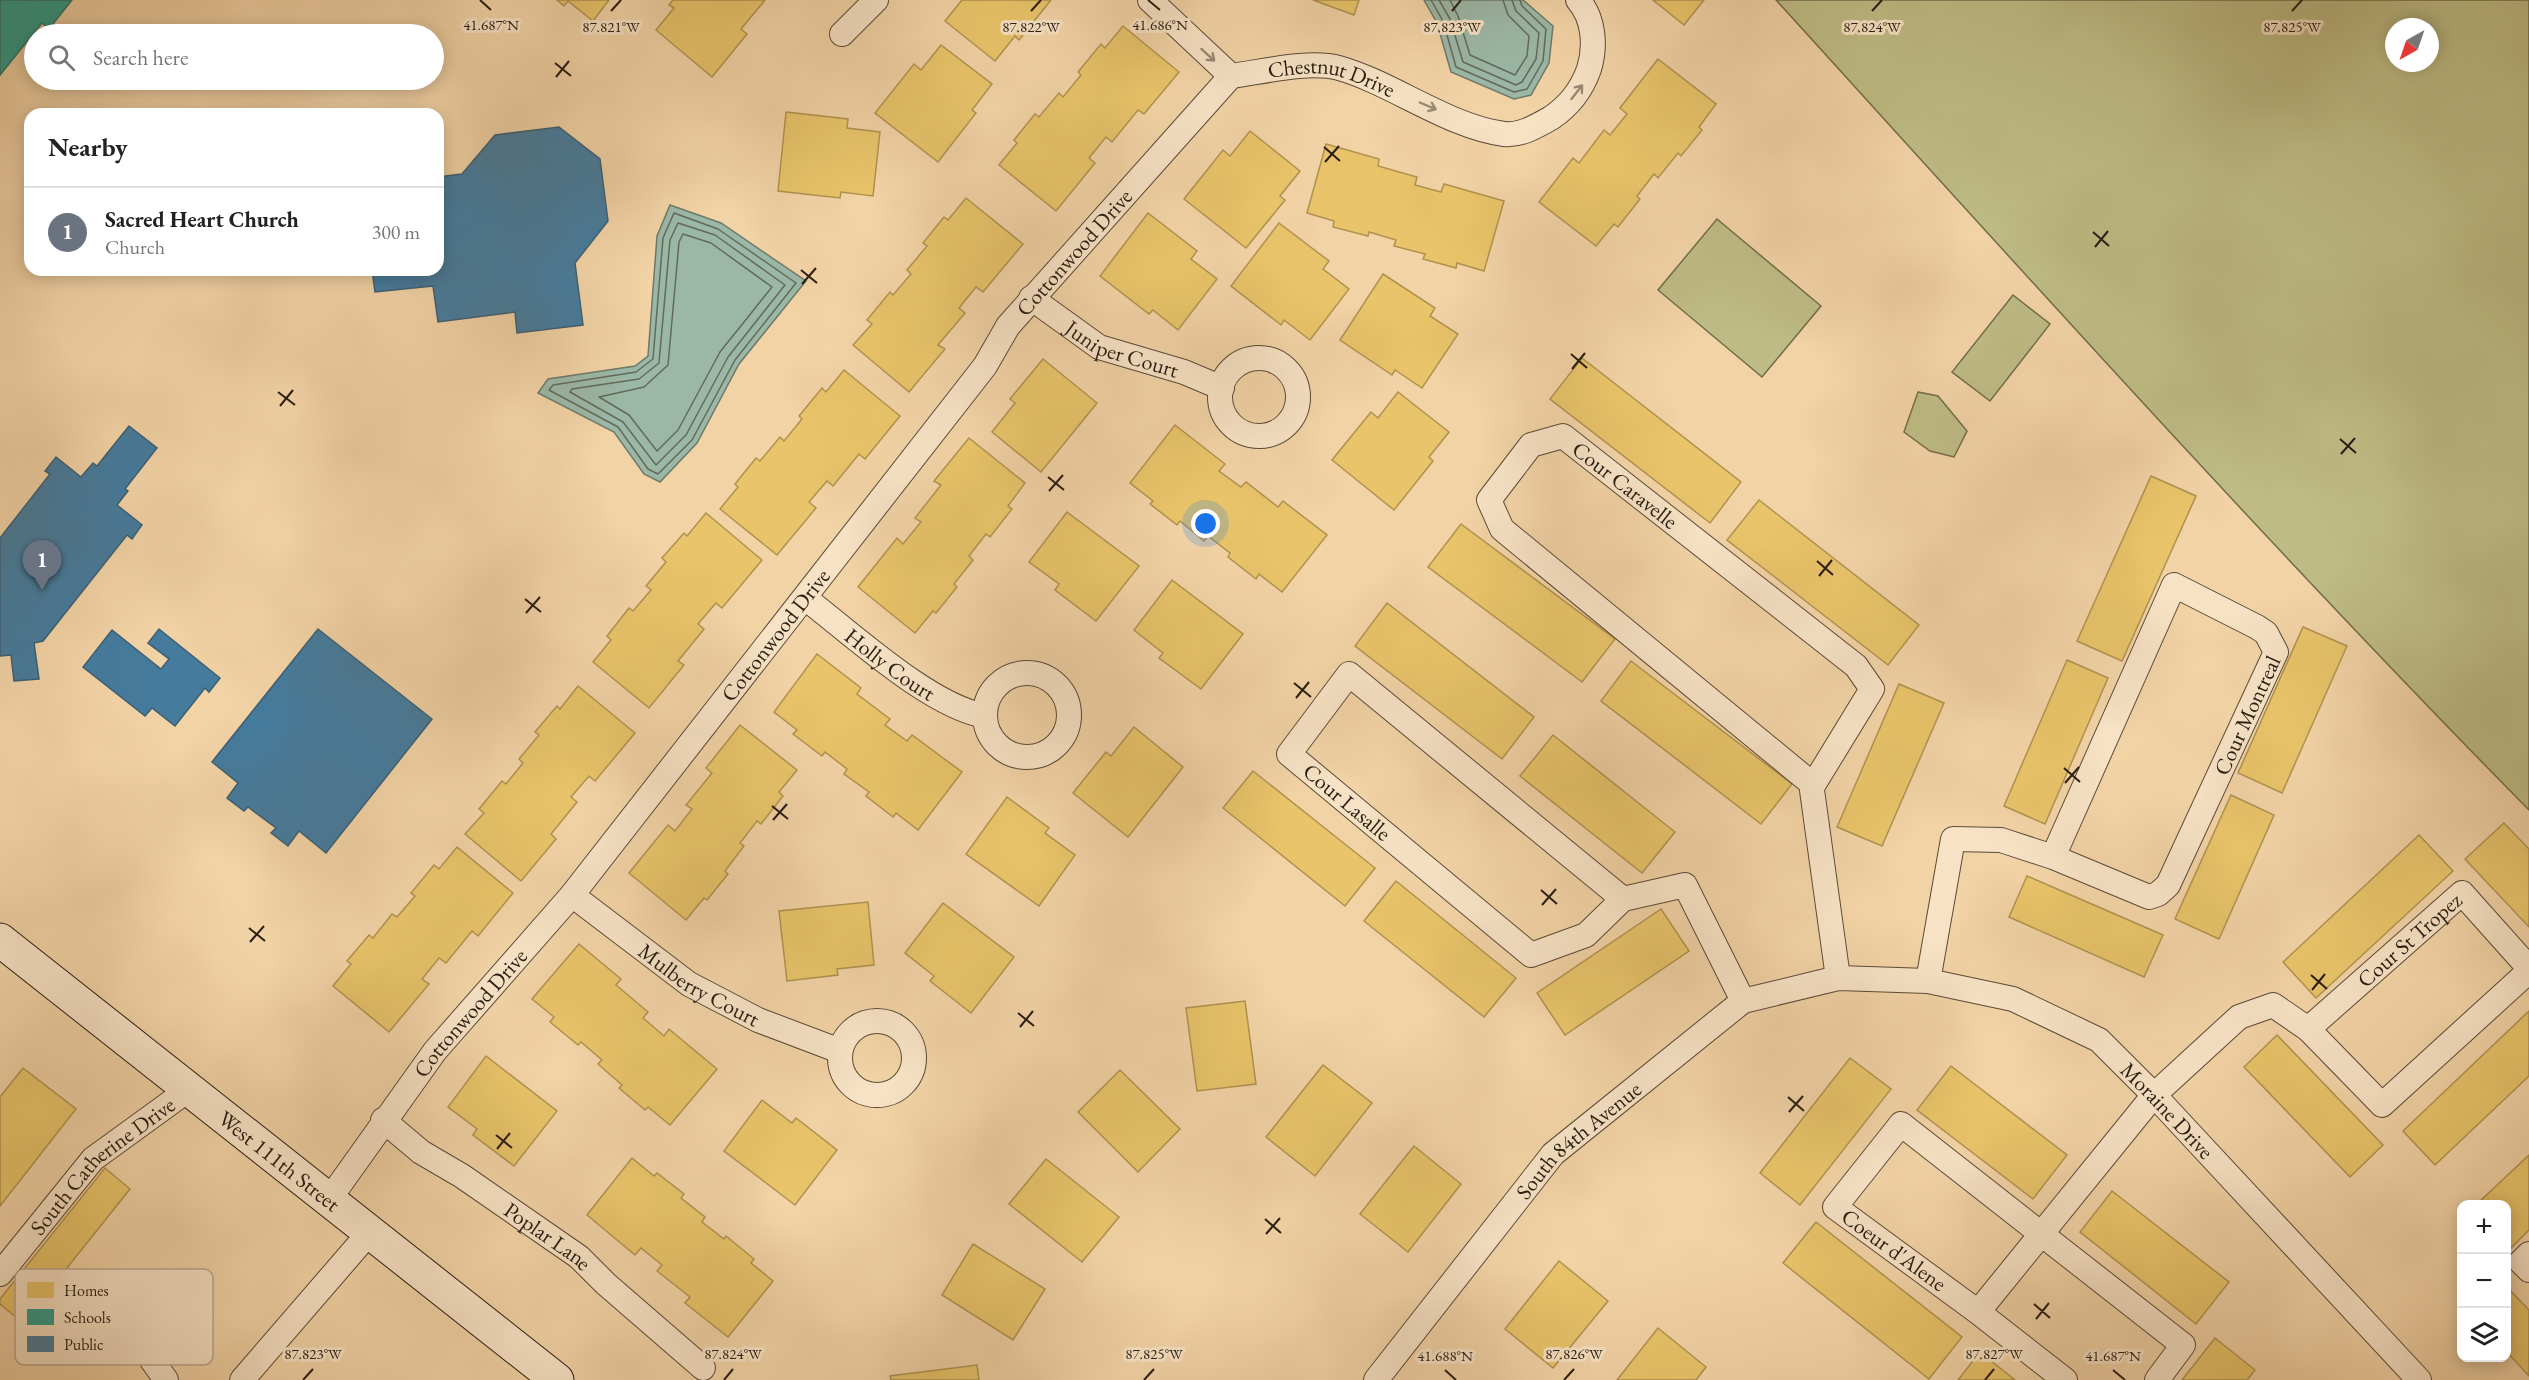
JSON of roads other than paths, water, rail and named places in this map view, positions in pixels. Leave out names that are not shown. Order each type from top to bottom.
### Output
[{"type":"main road","name":"West 111th Street","points":[[0,940],[557,1380]]},
{"type":"street","points":[[842,34],[876,0]]},
{"type":"street","name":"Chestnut Drive","points":[[1150,0],[1231,76],[1312,65],[1339,68],[1471,124],[1506,134],[1533,128],[1562,111],[1583,86],[1590,65],[1593,40],[1591,23],[1578,0]]},
{"type":"street","name":"Cottonwood Drive","points":[[328,1201],[383,1120],[435,1051],[572,895],[985,366],[1008,326],[1231,76]]},
{"type":"street","name":"Juniper Court","points":[[1031,298],[1099,347],[1184,372],[1222,388]]},
{"type":"street","name":"Cour Caravelle","points":[[1563,436],[1856,666],[1872,689],[1812,787],[1811,783],[1502,529],[1489,500],[1531,445],[1563,436]]},
{"type":"street","name":"Cour Montreal","points":[[1929,981],[1953,839],[2001,840],[2053,857],[2149,897],[2168,885],[2276,652],[2266,633],[2174,585],[2053,857]]},
{"type":"street","name":"Holly Court","points":[[806,598],[918,686],[969,713],[985,716]]},
{"type":"street","name":"Cour Lasalle","points":[[1349,674],[1623,899],[1586,934],[1531,955],[1289,754],[1349,674]]},
{"type":"street","points":[[1812,787],[1838,978]]},
{"type":"street","points":[[1623,899],[1685,885],[1743,1001]]},
{"type":"street","name":"Cour St Tropez","points":[[2154,1095],[2239,1017],[2273,1005],[2308,1029],[2382,1105],[2529,970],[2462,892],[2308,1029]]},
{"type":"street","name":"Mulberry Court","points":[[572,895],[689,984],[758,1020],[840,1051]]},
{"type":"street","name":"Moraine Drive","points":[[1838,978],[1929,981],[2013,999],[2099,1040],[2154,1095],[2420,1380]]},
{"type":"street","name":"South 84th Avenue","points":[[1376,1380],[1553,1154],[1743,1001],[1838,978]]},
{"type":"street","name":"South Catherine Drive","points":[[0,1274],[93,1159],[188,1090]]},
{"type":"street","points":[[1978,1312],[2154,1095]]},
{"type":"street","name":"Poplar Lane","points":[[383,1120],[421,1152],[462,1176],[579,1257],[606,1284],[703,1368]]},
{"type":"street","name":"Coeur d'Alene","points":[[2065,1380],[1978,1312],[1835,1207],[1900,1124],[2182,1345],[2157,1380]]},
{"type":"street","points":[[242,1380],[369,1233]]},
{"type":"street","points":[[2529,1254],[2521,1262],[2529,1270]]},
{"type":"street","points":[[155,1365],[166,1380]]},
{"type":"water","points":[[1424,0],[1523,0],[1553,26],[1549,63],[1531,95],[1514,99],[1451,72],[1437,23]]},
{"type":"water","points":[[670,205],[721,223],[806,281],[739,364],[697,443],[660,482],[644,474],[614,432],[538,393],[548,379],[635,366],[648,356],[657,236]]},
{"type":"place","name":"Sacred Heart Church","points":[[42,590]]}]
